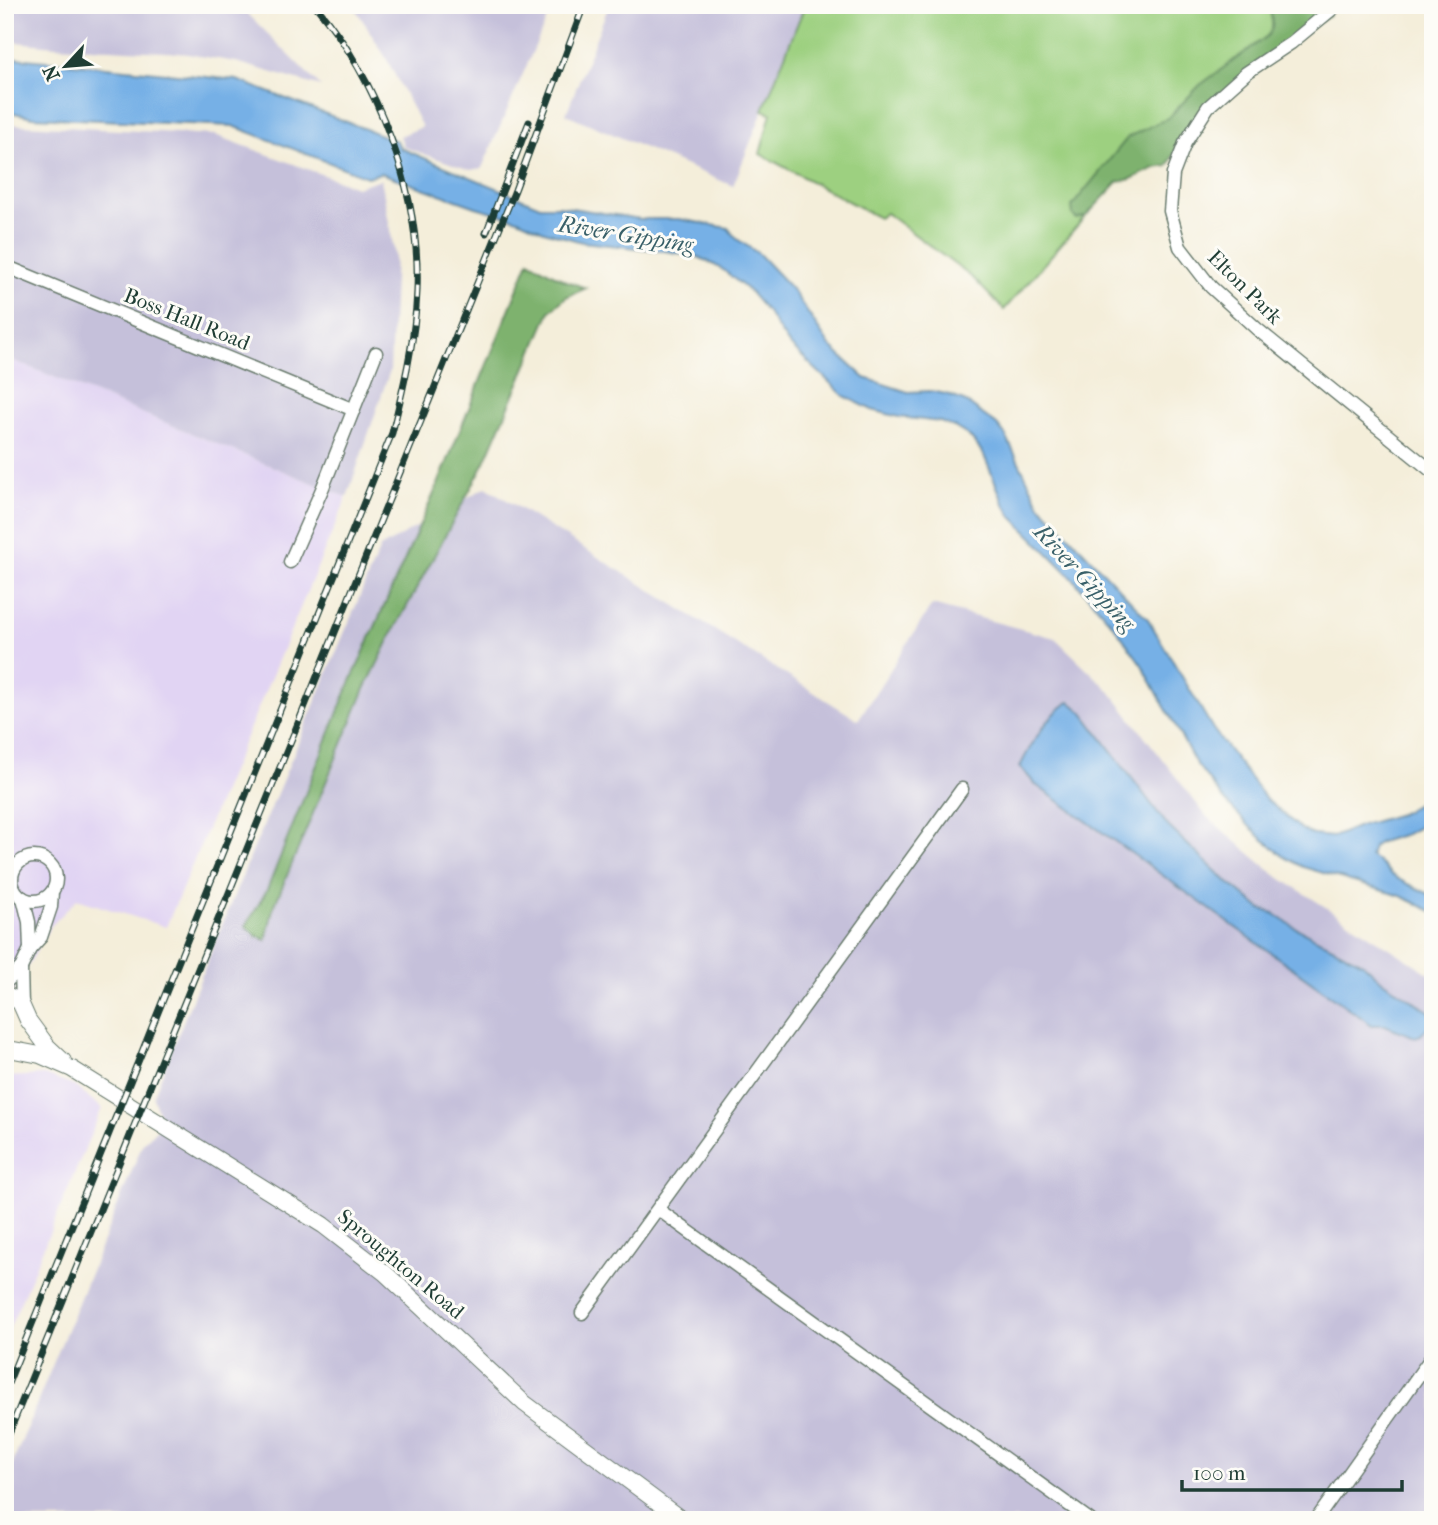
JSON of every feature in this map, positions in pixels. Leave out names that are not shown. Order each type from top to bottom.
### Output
[{"type":"street","name":"Elton Park","points":[[1337,5],[1291,43],[1246,74],[1208,107],[1185,143],[1173,174],[1170,211],[1180,247],[1211,287],[1257,330],[1433,472]]},
{"type":"street","name":"Boss Hall Road","points":[[5,266],[354,410]]},
{"type":"street","points":[[290,562],[376,353]]},
{"type":"street","points":[[582,1313],[962,789]]},
{"type":"street","points":[[5,863],[36,857],[49,863],[56,877],[46,925],[21,968],[5,983]]},
{"type":"street","points":[[23,860],[13,870],[12,877],[14,892],[29,922],[30,949]]},
{"type":"street","points":[[14,892],[33,902],[40,901],[52,892]]},
{"type":"street","points":[[21,968],[25,1013]]},
{"type":"street","name":"Sproughton Road","points":[[5,994],[11,996],[25,1013],[47,1046],[72,1069]]},
{"type":"street","name":"Sproughton Road","points":[[10,1053],[23,1043],[28,1031],[25,1013]]},
{"type":"street","name":"Sproughton Road","points":[[10,1053],[40,1055],[72,1069],[323,1225],[385,1273],[524,1404],[682,1520]]},
{"type":"street","points":[[659,1210],[1090,1520]]},
{"type":"street","points":[[1316,1520],[1433,1355]]},
{"type":"shaded area","points":[[5,5],[239,5],[321,87],[236,62],[182,53],[5,41]]},
{"type":"shaded area","points":[[353,5],[553,5],[482,168],[470,170],[404,147],[400,136],[422,127],[385,56]]},
{"type":"shaded area","points":[[609,5],[805,5],[733,186],[566,114]]},
{"type":"shaded area","points":[[5,124],[215,135],[356,187],[381,179],[395,256],[390,370],[347,497],[5,357]]},
{"type":"shaded area","points":[[5,357],[347,497],[166,927],[77,899],[50,927],[11,996],[5,995]]},
{"type":"shaded area","points":[[486,487],[858,720],[932,605],[1055,638],[1109,690],[1207,817],[1274,874],[1433,976],[1433,1520],[5,1520],[5,1482],[143,1143],[162,1124],[153,1097],[228,910],[380,548]]},
{"type":"shaded area","points":[[44,1075],[74,1086],[102,1108],[5,1339],[5,1077]]},
{"type":"green space","points":[[805,5],[1312,5],[1116,181],[1004,310],[974,279],[886,213],[879,218],[760,154],[771,113],[763,110]]},
{"type":"green space","points":[[1269,5],[1321,5],[1330,14],[1321,21],[1309,20],[1306,26],[1239,82],[1186,132],[1168,166],[1118,182],[1086,216],[1076,219],[1072,206],[1128,137],[1168,118],[1200,85],[1267,36],[1272,25]]},
{"type":"green space","points":[[529,261],[564,280],[586,288],[566,297],[550,311],[485,462],[364,691],[273,909],[266,940],[256,936],[246,926],[267,890],[344,697],[439,482]]},
{"type":"water","name":"River Gipping","points":[[5,57],[237,80],[397,141],[400,148],[540,206],[559,206],[640,219],[679,219],[728,228],[737,239],[759,254],[791,288],[830,346],[865,378],[908,392],[930,391],[946,394],[966,402],[997,425],[1006,436],[1040,505],[1148,619],[1213,729],[1266,799],[1301,829],[1313,835],[1333,837],[1400,814],[1433,795],[1433,819],[1406,834],[1380,842],[1373,847],[1370,856],[1395,877],[1433,896],[1433,912],[1401,896],[1303,867],[1283,856],[1257,834],[1225,801],[1195,762],[1142,665],[1114,626],[1067,572],[1012,517],[983,453],[969,436],[940,422],[899,417],[872,410],[844,396],[788,343],[749,291],[722,269],[696,256],[582,242],[544,231],[518,219],[381,173],[367,177],[233,126],[33,117],[5,111]]},
{"type":"water","points":[[1070,702],[1082,712],[1168,826],[1224,879],[1261,909],[1363,963],[1381,980],[1430,1012],[1433,1021],[1421,1035],[1415,1037],[1385,1025],[1372,1025],[1036,785],[1020,767],[1048,722]]},
{"type":"railway","points":[[5,1391],[392,433],[405,380],[417,291],[412,215],[403,177],[376,102],[338,35],[315,5]]},
{"type":"railway","points":[[5,1443],[515,190],[584,5]]},
{"type":"railway","points":[[486,233],[529,122]]}]
